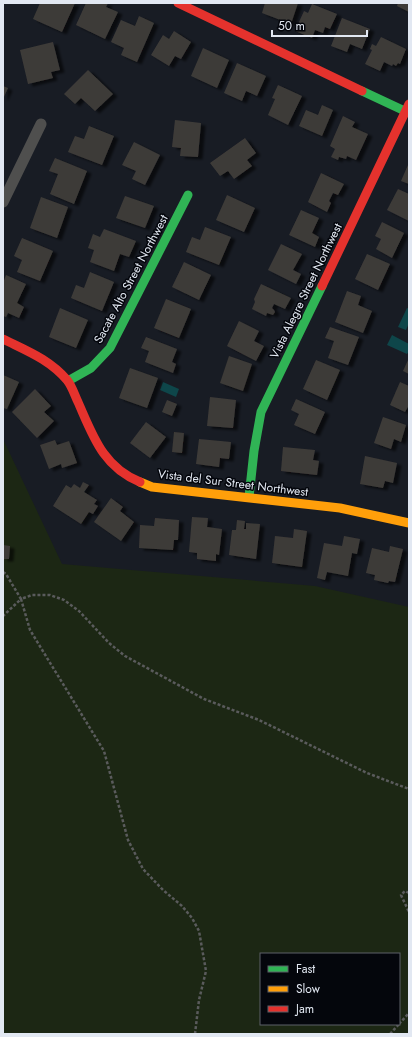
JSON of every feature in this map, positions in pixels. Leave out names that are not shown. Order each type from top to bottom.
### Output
[{"type":"street","points":[[178,3],[408,109]]},
{"type":"street","name":"Vista Alegre Street Northwest","points":[[249,497],[254,451],[261,412],[408,109]]},
{"type":"street","points":[[3,202],[41,124]]},
{"type":"street","name":"Sacate Alto Street Northwest","points":[[68,381],[91,368],[110,348],[188,195]]},
{"type":"street","name":"Vista del Sur Street Northwest","points":[[3,339],[43,358],[68,381],[97,445],[115,468],[132,479],[152,487],[340,508],[409,523]]},
{"type":"path","points":[[3,572],[6,574],[21,599],[30,630],[104,751],[128,840],[143,868],[163,890],[182,906],[192,918],[199,931],[206,971],[199,1000],[195,1034]]},
{"type":"path","points":[[3,616],[21,599],[32,595],[50,595],[64,600],[79,611],[109,643],[125,656],[204,699],[259,720],[367,773],[409,789]]},
{"type":"path","points":[[409,893],[405,891],[401,895],[409,912]]},
{"type":"path","points":[[400,1023],[409,1013]]},
{"type":"path","points":[[390,1034],[398,1025]]},
{"type":"green space","points":[[3,439],[62,564],[315,586],[409,607],[409,1034],[3,1034]]},
{"type":"water","points":[[407,308],[409,309],[409,323],[406,330],[398,327]]},
{"type":"water","points":[[392,335],[409,344],[409,351],[407,354],[387,345]]},
{"type":"water","points":[[163,382],[179,389],[176,397],[160,390]]},
{"type":"building","points":[[40,3],[75,3],[62,32],[33,19]]},
{"type":"building","points":[[86,3],[108,3],[106,7],[118,12],[105,39],[76,25]]},
{"type":"building","points":[[265,3],[298,3],[291,24],[262,13]]},
{"type":"building","points":[[398,3],[409,3],[409,12],[397,6]]},
{"type":"building","points":[[312,4],[337,14],[330,29],[325,27],[323,33],[315,30],[312,38],[295,31],[304,11],[308,13]]},
{"type":"building","points":[[139,16],[154,23],[137,62],[121,55],[124,48],[111,42],[121,20],[135,26]]},
{"type":"building","points":[[342,18],[370,29],[362,49],[350,44],[347,52],[331,46]]},
{"type":"building","points":[[174,31],[191,42],[181,59],[175,56],[169,66],[151,55],[163,35],[169,39]]},
{"type":"building","points":[[381,37],[406,49],[400,64],[398,63],[396,66],[393,64],[392,66],[384,62],[380,71],[365,64],[372,50],[370,49],[372,44],[376,46]]},
{"type":"building","points":[[53,42],[60,70],[51,72],[53,78],[28,84],[20,50]]},
{"type":"building","points":[[203,48],[229,60],[217,88],[191,76]]},
{"type":"building","points":[[237,63],[266,76],[257,96],[246,91],[242,101],[224,93]]},
{"type":"building","points":[[88,70],[113,94],[95,111],[81,98],[75,104],[64,94]]},
{"type":"building","points":[[278,85],[302,96],[288,125],[268,115],[275,99],[272,98]]},
{"type":"building","points":[[3,86],[8,88],[3,99]]},
{"type":"building","points":[[322,105],[333,110],[322,136],[299,126],[306,110],[318,115]]},
{"type":"building","points":[[343,116],[355,122],[352,127],[368,134],[356,160],[347,156],[346,159],[339,157],[338,160],[331,157],[335,149],[330,146]]},
{"type":"building","points":[[175,120],[201,123],[198,157],[180,156],[181,148],[172,147]]},
{"type":"building","points":[[89,126],[114,136],[102,165],[68,152],[75,136],[84,139]]},
{"type":"building","points":[[245,138],[256,153],[247,160],[252,166],[234,179],[228,171],[220,176],[210,163]]},
{"type":"building","points":[[134,142],[160,155],[145,185],[132,179],[136,171],[122,165]]},
{"type":"building","points":[[55,158],[87,171],[74,204],[50,194],[58,174],[49,171]]},
{"type":"building","points":[[408,165],[409,166],[409,184],[401,181]]},
{"type":"building","points":[[321,173],[344,184],[338,195],[333,193],[329,201],[331,203],[327,212],[308,202]]},
{"type":"building","points":[[398,189],[409,194],[409,221],[387,210]]},
{"type":"building","points":[[227,195],[255,208],[244,232],[216,220]]},
{"type":"building","points":[[125,196],[154,206],[145,228],[116,218]]},
{"type":"building","points":[[41,197],[68,207],[57,238],[30,228]]},
{"type":"building","points":[[301,210],[319,218],[312,233],[319,237],[315,247],[289,235]]},
{"type":"building","points":[[382,222],[404,233],[392,258],[376,249],[381,239],[375,236]]},
{"type":"building","points":[[205,227],[231,237],[219,265],[186,252],[192,237],[200,240]]},
{"type":"building","points":[[104,229],[136,241],[129,257],[120,254],[114,271],[90,262],[94,250],[88,248],[93,234],[100,237]]},
{"type":"building","points":[[22,238],[53,251],[40,281],[17,272],[22,260],[14,256]]},
{"type":"building","points":[[281,244],[302,254],[293,270],[301,274],[296,284],[268,270]]},
{"type":"building","points":[[367,254],[390,264],[378,290],[355,279]]},
{"type":"building","points":[[184,262],[211,275],[199,300],[172,287]]},
{"type":"building","points":[[90,272],[114,282],[102,311],[71,298],[76,285],[84,288]]},
{"type":"building","points":[[6,275],[26,284],[17,303],[24,307],[19,318],[8,313],[6,317],[3,316],[3,283]]},
{"type":"building","points":[[261,284],[291,298],[285,309],[274,304],[272,308],[275,312],[273,315],[267,313],[266,316],[252,309],[255,302],[254,299]]},
{"type":"building","points":[[347,291],[361,296],[358,305],[372,311],[363,333],[335,322]]},
{"type":"building","points":[[166,299],[191,309],[179,338],[154,328]]},
{"type":"building","points":[[60,308],[88,320],[76,348],[49,337]]},
{"type":"building","points":[[239,321],[259,331],[254,341],[264,346],[256,361],[227,346]]},
{"type":"building","points":[[330,327],[359,337],[348,365],[328,358],[334,341],[325,338]]},
{"type":"building","points":[[146,337],[177,349],[172,362],[176,364],[173,373],[145,362],[149,351],[141,348]]},
{"type":"building","points":[[229,356],[252,364],[243,391],[220,383]]},
{"type":"building","points":[[409,358],[409,374],[403,371]]},
{"type":"building","points":[[316,360],[340,370],[327,400],[303,389]]},
{"type":"building","points":[[130,368],[158,378],[147,408],[119,398]]},
{"type":"building","points":[[3,375],[19,382],[7,409],[3,408]]},
{"type":"building","points":[[400,382],[409,386],[409,405],[405,412],[390,405]]},
{"type":"building","points":[[35,389],[51,406],[44,412],[54,421],[37,438],[12,412]]},
{"type":"building","points":[[210,397],[236,400],[233,428],[207,426]]},
{"type":"building","points":[[296,399],[325,412],[315,434],[294,425],[299,414],[291,410]]},
{"type":"building","points":[[167,400],[177,404],[172,416],[162,412]]},
{"type":"building","points":[[383,417],[406,425],[401,442],[394,439],[391,449],[374,443]]},
{"type":"building","points":[[146,422],[166,437],[150,458],[130,443]]},
{"type":"building","points":[[174,432],[184,433],[182,453],[172,452]]},
{"type":"building","points":[[199,439],[231,442],[229,459],[220,458],[219,467],[196,464]]},
{"type":"building","points":[[55,440],[57,445],[69,441],[77,463],[62,468],[61,464],[49,469],[40,445]]},
{"type":"building","points":[[283,447],[315,450],[313,460],[319,461],[317,475],[281,471]]},
{"type":"building","points":[[365,456],[397,463],[393,483],[385,481],[383,488],[360,484]]},
{"type":"building","points":[[83,482],[89,485],[84,492],[97,500],[94,504],[98,506],[93,514],[89,512],[81,524],[53,506],[66,485],[71,488],[74,484],[80,488]]},
{"type":"building","points":[[111,498],[123,507],[120,511],[134,522],[121,541],[94,522]]},
{"type":"building","points":[[192,517],[208,518],[207,527],[222,529],[219,555],[216,554],[216,561],[197,559],[197,553],[189,552]]},
{"type":"building","points":[[155,518],[179,520],[178,540],[174,540],[173,550],[139,548],[140,525],[154,526]]},
{"type":"building","points":[[237,520],[245,521],[244,529],[246,529],[246,523],[260,524],[256,559],[229,555],[232,530],[236,530]]},
{"type":"building","points":[[294,529],[307,531],[302,567],[272,563],[275,536],[293,538]]},
{"type":"building","points":[[344,536],[360,539],[357,554],[352,553],[348,576],[327,572],[325,580],[317,578],[324,543],[342,546]]},
{"type":"building","points":[[3,545],[10,546],[9,559],[3,559]]},
{"type":"building","points":[[390,546],[403,549],[395,582],[389,581],[388,583],[374,580],[375,575],[366,573],[372,548],[389,552]]},
{"type":"traffic: fast","points":[[362,91],[409,113]]},
{"type":"traffic: fast","points":[[68,381],[91,368],[110,348],[188,195]]},
{"type":"traffic: fast","points":[[249,497],[254,451],[261,412],[322,286]]},
{"type":"traffic: slow","points":[[140,482],[152,487],[340,508],[409,523]]},
{"type":"traffic: jam","points":[[178,3],[362,91]]},
{"type":"traffic: jam","points":[[322,286],[409,104]]},
{"type":"traffic: jam","points":[[3,339],[53,366],[67,380],[94,438],[108,459],[127,476],[140,482]]}]
